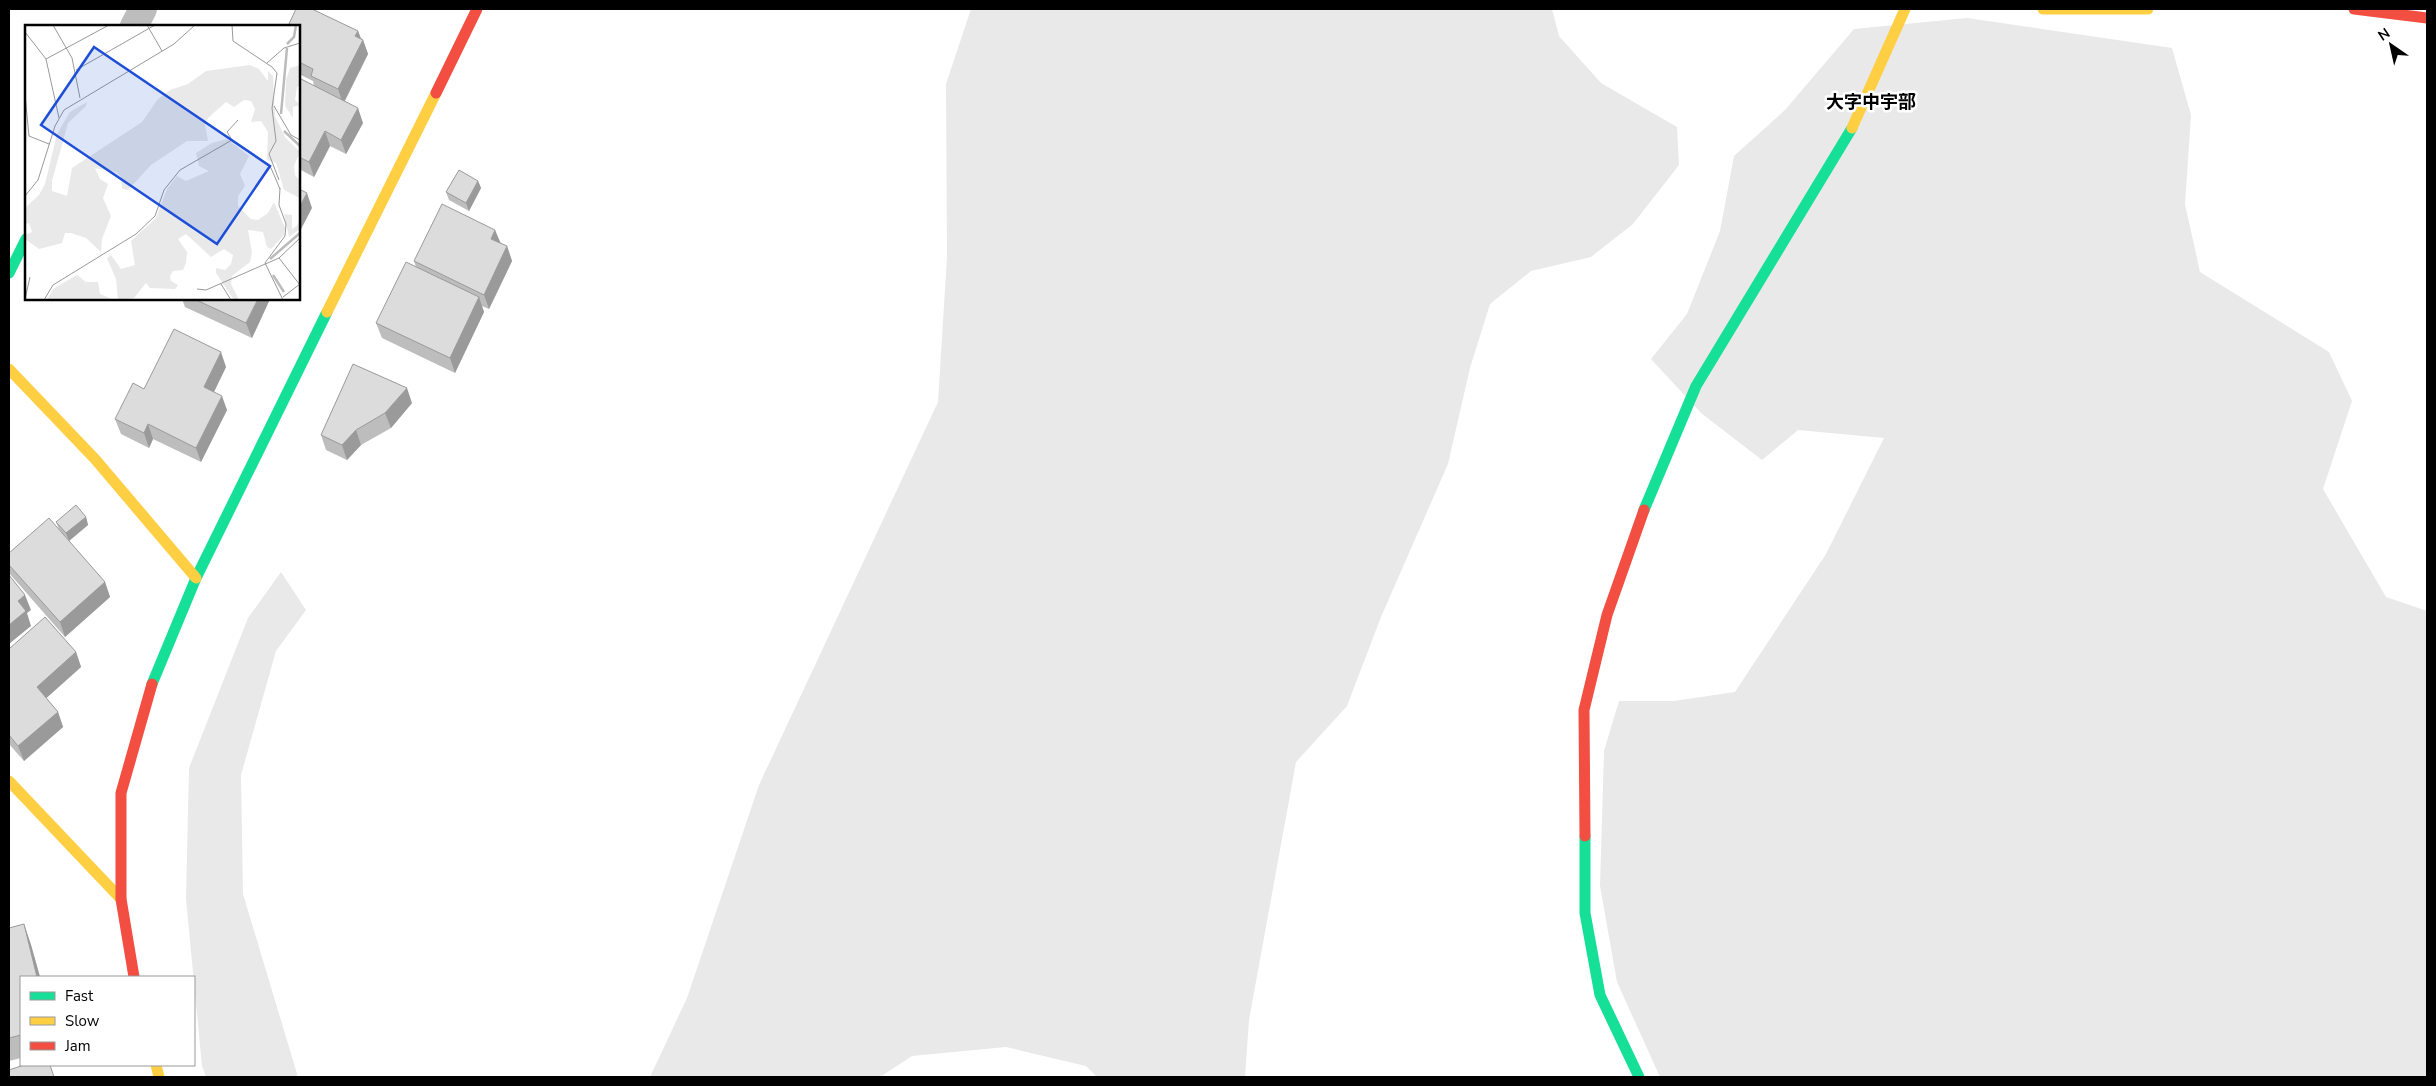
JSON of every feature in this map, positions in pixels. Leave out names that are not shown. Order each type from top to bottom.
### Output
[{"type":"street","points":[[135,25],[143,9]]},
{"type":"street","points":[[134,976],[120,899],[121,793],[149,690],[196,578],[477,9]]},
{"type":"street","points":[[1639,1077],[1600,995],[1585,913],[1584,710],[1607,615],[1645,507],[1696,386],[1852,128],[1905,9]]},
{"type":"street","points":[[2043,9],[2148,9]]},
{"type":"street","points":[[2354,9],[2427,18]]},
{"type":"street","points":[[9,274],[25,241]]},
{"type":"street","points":[[9,369],[95,459],[196,578]]},
{"type":"street","points":[[9,781],[120,899]]},
{"type":"shaded area","points":[[971,9],[1552,9],[1559,36],[1601,83],[1677,127],[1679,165],[1633,224],[1591,257],[1531,271],[1490,304],[1470,368],[1448,464],[1381,617],[1347,706],[1296,762],[1249,1020],[1245,1077],[1097,1077],[1086,1066],[1006,1047],[912,1056],[880,1077],[650,1077],[687,998],[759,785],[938,402],[947,257],[946,84]]},
{"type":"shaded area","points":[[1967,18],[2172,48],[2191,115],[2185,204],[2200,272],[2329,352],[2352,401],[2323,489],[2386,597],[2427,611],[2427,1077],[1660,1077],[1617,982],[1600,886],[1604,751],[1619,701],[1674,701],[1735,692],[1826,554],[1884,438],[1798,430],[1762,460],[1701,413],[1651,359],[1687,314],[1720,231],[1734,156],[1785,110],[1854,29]]},
{"type":"shaded area","points":[[281,572],[306,610],[276,651],[241,775],[243,894],[298,1077],[206,1077],[202,1066],[195,976],[193,976],[186,899],[189,768],[248,618]]},
{"type":"building","points":[[296,9],[312,9],[358,31],[355,36],[363,40],[338,89],[311,76],[313,69],[300,62],[300,25],[288,25]]},
{"type":"building","points":[[300,79],[358,108],[341,140],[325,131],[309,162],[300,158]]},
{"type":"building","points":[[459,170],[478,181],[466,203],[446,192]]},
{"type":"building","points":[[300,190],[307,193],[300,206]]},
{"type":"building","points":[[442,204],[495,230],[491,239],[507,246],[484,295],[414,261]]},
{"type":"building","points":[[406,262],[479,297],[450,358],[376,323]]},
{"type":"building","points":[[196,300],[258,300],[246,323]]},
{"type":"building","points":[[174,329],[221,352],[204,387],[222,396],[196,448],[148,424],[144,433],[115,419],[133,383],[144,389]]},
{"type":"building","points":[[353,364],[407,388],[385,413],[356,430],[342,445],[321,435]]},
{"type":"building","points":[[76,505],[86,517],[66,533],[56,522]]},
{"type":"building","points":[[49,518],[105,582],[60,622],[9,565],[9,553]]},
{"type":"building","points":[[9,575],[25,595],[18,601],[26,611],[9,625]]},
{"type":"building","points":[[45,617],[76,652],[37,687],[58,712],[18,746],[9,735],[9,649]]},
{"type":"building","points":[[24,924],[37,976],[20,976],[20,1035],[9,1038],[9,928]]},
{"type":"building","points":[[21,1066],[50,1066],[54,1077],[9,1077],[9,1070]]},
{"type":"traffic: fast","points":[[1644,510],[1696,386],[1852,128]]},
{"type":"traffic: fast","points":[[9,273],[25,241]]},
{"type":"traffic: fast","points":[[152,684],[196,578],[327,312]]},
{"type":"traffic: fast","points":[[1585,836],[1585,913],[1600,995],[1639,1077]]},
{"type":"traffic: slow","points":[[1852,128],[1905,9]]},
{"type":"traffic: slow","points":[[2043,9],[2148,9]]},
{"type":"traffic: slow","points":[[327,312],[436,93]]},
{"type":"traffic: slow","points":[[9,369],[95,459],[196,578]]},
{"type":"traffic: slow","points":[[9,781],[121,899]]},
{"type":"traffic: slow","points":[[156,1066],[159,1077]]},
{"type":"traffic: jam","points":[[436,93],[477,9]]},
{"type":"traffic: jam","points":[[2354,9],[2427,18]]},
{"type":"traffic: jam","points":[[1585,836],[1584,710],[1607,615],[1644,510]]},
{"type":"traffic: jam","points":[[134,976],[121,899],[121,793],[152,684]]},
{"type":"district","name":"大字中宇部","points":[[1871,102]]}]
